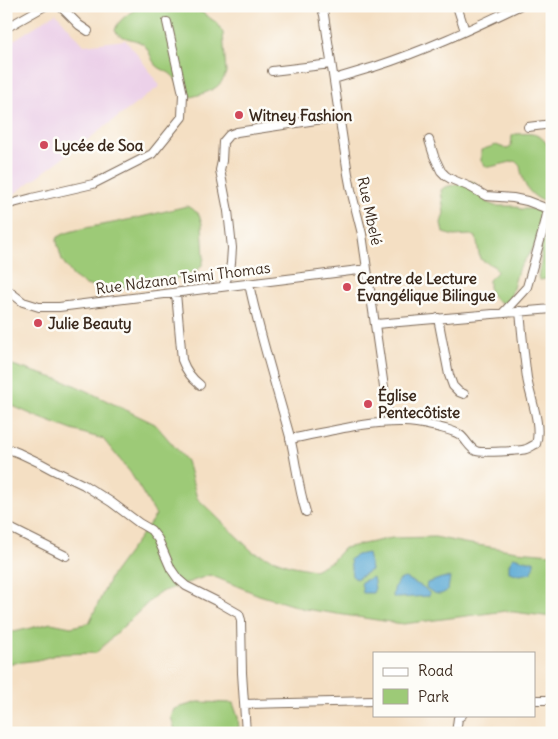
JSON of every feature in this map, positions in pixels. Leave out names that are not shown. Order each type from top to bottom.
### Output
[{"type":"street","points":[[6,28],[45,6]]},
{"type":"street","points":[[60,6],[79,25],[88,31]]},
{"type":"street","name":"Rue Mbelé","points":[[321,6],[351,190],[362,234],[389,422]]},
{"type":"street","points":[[457,6],[465,31]]},
{"type":"street","points":[[334,79],[412,53],[519,6]]},
{"type":"street","points":[[6,205],[93,184],[152,154],[182,116],[183,94],[167,22]]},
{"type":"street","points":[[272,71],[331,64]]},
{"type":"street","points":[[223,286],[229,274],[232,248],[228,211],[220,170],[223,142],[229,134],[237,132],[339,118]]},
{"type":"street","points":[[528,127],[552,124]]},
{"type":"street","points":[[429,140],[434,156],[446,176],[486,196],[513,198],[548,209],[548,222],[527,287],[503,312]]},
{"type":"street","name":"Rue Ndzana Tsimi Thomas","points":[[6,289],[23,302],[39,307],[72,306],[367,269]]},
{"type":"street","points":[[249,284],[255,314],[290,439],[300,495],[306,512]]},
{"type":"street","points":[[176,293],[182,360],[189,375],[200,385]]},
{"type":"street","points":[[376,324],[552,309]]},
{"type":"street","points":[[290,439],[358,426],[389,422],[412,422],[453,431],[464,438],[472,449],[482,452],[518,451],[536,444],[538,438],[537,422],[525,366],[520,311]]},
{"type":"street","points":[[438,318],[449,375],[453,386],[464,394]]},
{"type":"street","points":[[6,448],[40,462],[84,485],[151,530],[158,540],[170,569],[178,579],[186,586],[239,614],[241,620],[246,733]]},
{"type":"street","points":[[6,526],[66,556]]},
{"type":"street","points":[[536,700],[552,700]]},
{"type":"street","points":[[244,704],[373,701]]},
{"type":"street","points":[[456,733],[458,718],[461,716]]},
{"type":"shaded area","name":"Lycée de Soa","points":[[56,13],[84,45],[125,40],[160,86],[6,200],[6,45]]},
{"type":"green space","points":[[140,6],[186,6],[203,13],[217,23],[223,33],[226,72],[221,83],[208,92],[191,97],[188,96],[172,75],[155,64],[143,44],[118,34],[115,31],[118,23]]},
{"type":"green space","points":[[516,134],[536,135],[545,141],[549,148],[552,161],[551,189],[548,198],[541,200],[532,194],[524,182],[520,166],[515,161],[486,167],[481,161],[481,150],[496,145],[507,149],[511,147],[512,136]]},
{"type":"green space","points":[[471,181],[479,187],[486,202],[495,206],[516,206],[520,209],[536,209],[540,211],[542,222],[540,238],[518,270],[508,306],[496,300],[489,291],[489,280],[497,272],[495,267],[480,259],[476,237],[471,235],[454,236],[443,233],[441,223],[444,213],[441,190],[445,187]]},
{"type":"green space","points":[[187,206],[198,213],[202,224],[204,258],[202,265],[197,271],[177,278],[116,289],[97,288],[86,285],[73,276],[62,260],[57,238],[62,235]]},
{"type":"green space","points":[[552,230],[552,278],[540,280],[538,277],[541,262],[541,246],[547,231]]},
{"type":"green space","points":[[6,363],[70,383],[155,424],[187,461],[197,498],[253,552],[289,565],[314,570],[332,561],[344,548],[392,538],[435,537],[517,551],[552,554],[552,617],[506,611],[403,624],[305,609],[259,595],[210,575],[158,593],[96,653],[59,654],[38,660],[6,664],[6,630],[14,632],[51,623],[71,627],[89,623],[111,576],[156,515],[130,472],[103,439],[72,430],[6,403]]},
{"type":"green space","points":[[198,702],[233,703],[238,717],[239,728],[222,733],[179,733],[175,730],[171,717],[174,709]]},
{"type":"water","points":[[368,553],[371,570],[356,579],[352,576],[350,559],[357,555]]},
{"type":"water","points":[[513,557],[534,561],[534,568],[531,573],[520,575],[509,572],[509,564]]},
{"type":"water","points":[[373,577],[375,588],[373,593],[363,593],[361,582]]},
{"type":"water","points":[[450,577],[448,590],[442,593],[435,593],[426,588],[427,583]]},
{"type":"water","points":[[405,578],[423,587],[430,594],[429,596],[393,597],[397,583]]},
{"type":"place","name":"Witney Fashion","points":[[239,115]]},
{"type":"place","name":"Lycée de Soa","points":[[44,145]]},
{"type":"place","name":"Centre de Lecture Evangélique Bilingue","points":[[347,287]]},
{"type":"place","name":"Julie Beauty","points":[[38,323]]},
{"type":"place","name":"Église Pentecôtiste","points":[[368,404]]}]
